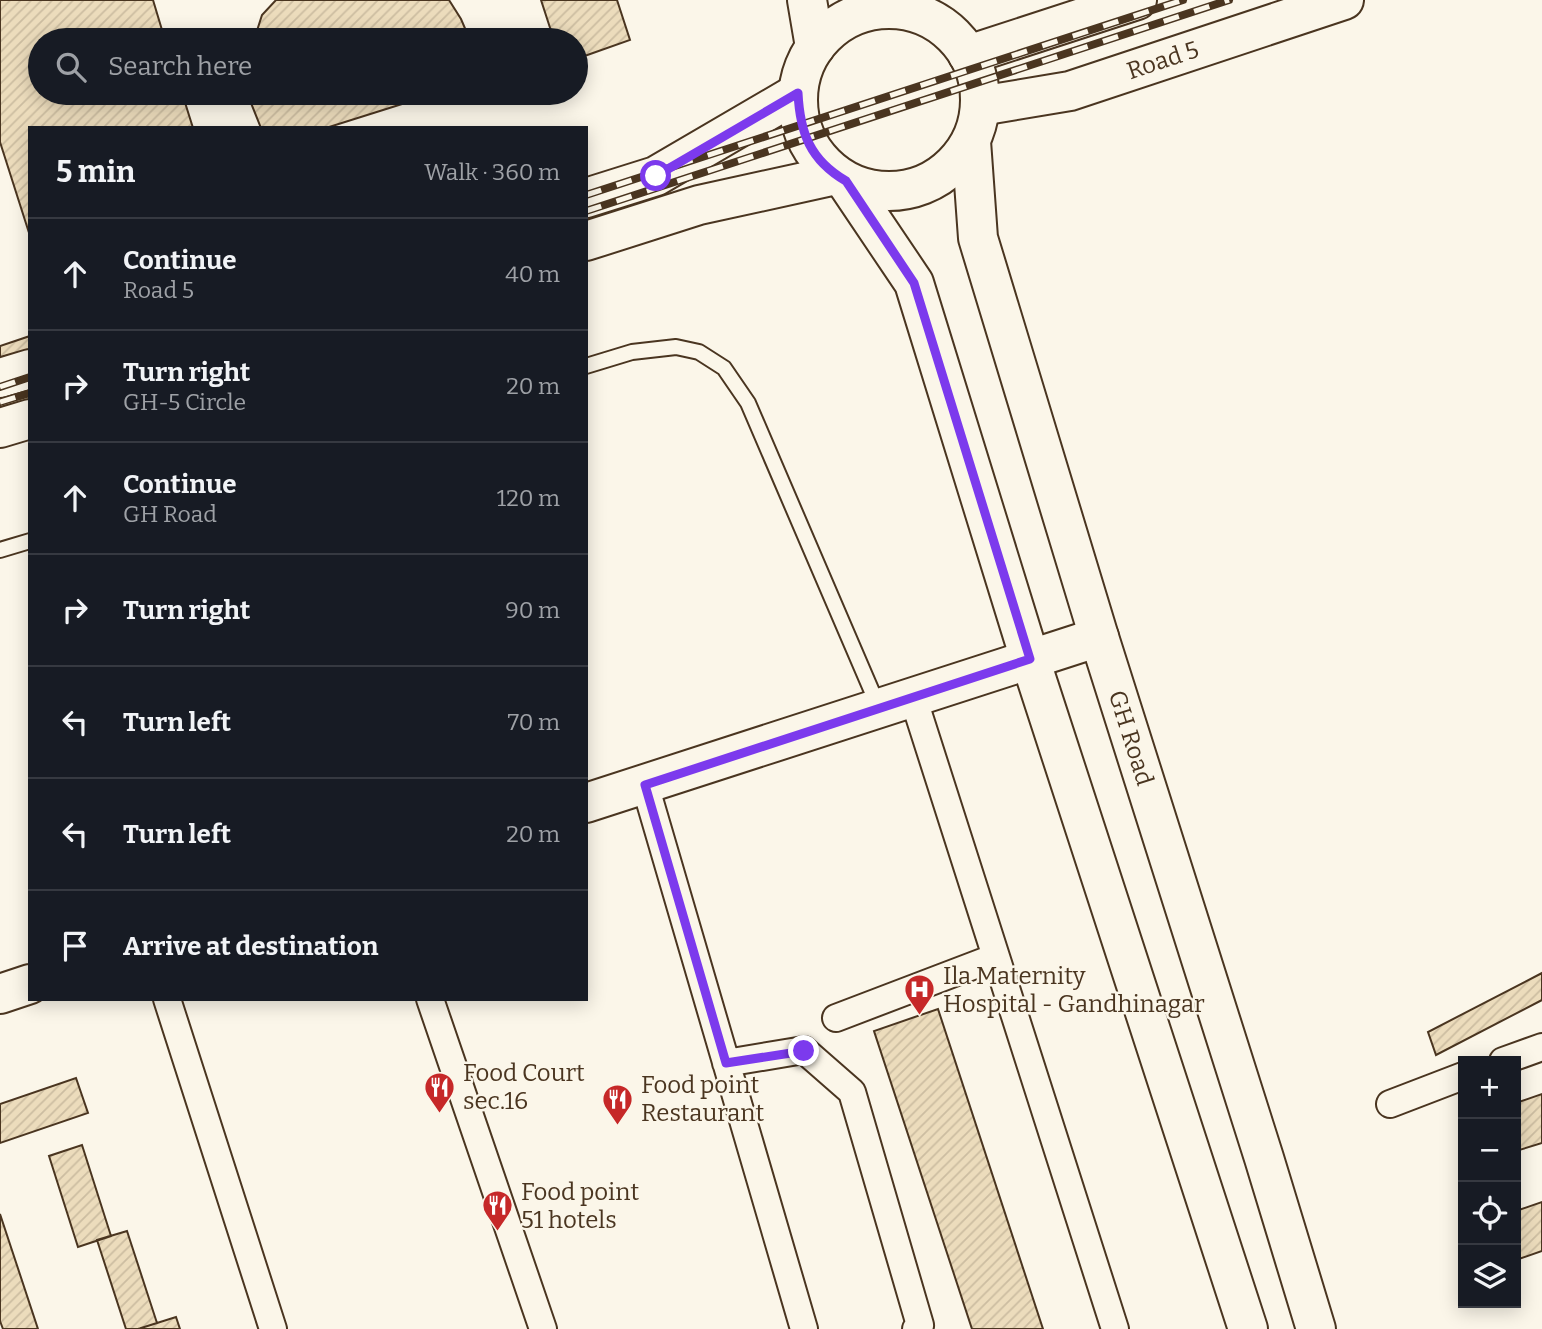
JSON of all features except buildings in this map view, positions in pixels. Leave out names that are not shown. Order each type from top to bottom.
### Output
[{"type":"main road","points":[[807,0],[815,47]]},
{"type":"main road","points":[[968,55],[1137,0]]},
{"type":"main road","name":"Road 5","points":[[975,123],[1344,0]]},
{"type":"main road","points":[[588,240],[699,205],[841,178],[874,191],[903,190],[930,181],[954,164],[975,123],[978,79],[968,55],[952,34],[903,5],[855,16],[833,29],[815,47],[803,69],[798,93],[799,116],[806,139],[819,159],[841,178],[914,283],[1030,659],[1248,1329]]},
{"type":"main road","points":[[588,197],[656,176],[798,93]]},
{"type":"main road","name":"GH Road","points":[[975,123],[978,239],[1099,637],[1316,1329]]},
{"type":"main road","points":[[0,378],[28,370]]},
{"type":"main road","points":[[0,428],[28,420]]},
{"type":"main road","points":[[588,802],[1099,637]]},
{"type":"main road","points":[[0,994],[28,986]]},
{"type":"street","points":[[896,703],[996,957],[1115,1329]]},
{"type":"street","points":[[645,785],[804,1329]]},
{"type":"street","points":[[836,1018],[996,957]]},
{"type":"street","points":[[168,1001],[273,1329]]},
{"type":"street","points":[[431,1001],[543,1329]]},
{"type":"street","points":[[1517,1056],[1542,1047]]},
{"type":"street","points":[[726,1063],[804,1051],[852,1091],[920,1325],[916,1329]]},
{"type":"street","points":[[1390,1104],[1458,1078]]},
{"type":"lane","points":[[588,365],[632,352],[676,347],[699,352],[724,368],[748,403],[896,703]]},
{"type":"lane","points":[[0,550],[28,542]]},
{"type":"railway","points":[[588,194],[1183,0]]},
{"type":"railway","points":[[588,210],[1229,0]]},
{"type":"railway","points":[[0,387],[28,378]]},
{"type":"railway","points":[[0,402],[28,394]]},
{"type":"place","name":"Ila Maternity Hospital - Gandhinagar","points":[[920,1017]]},
{"type":"place","name":"Food Court sec.16","points":[[440,1114]]},
{"type":"place","name":"Food point Restaurant","points":[[618,1126]]},
{"type":"place","name":"Food point 51 hotels","points":[[498,1233]]},
{"type":"route","points":[[656,176],[798,93],[799,116],[806,139],[819,159],[846,181],[914,283],[1030,659],[645,785],[726,1063],[804,1051]]}]
